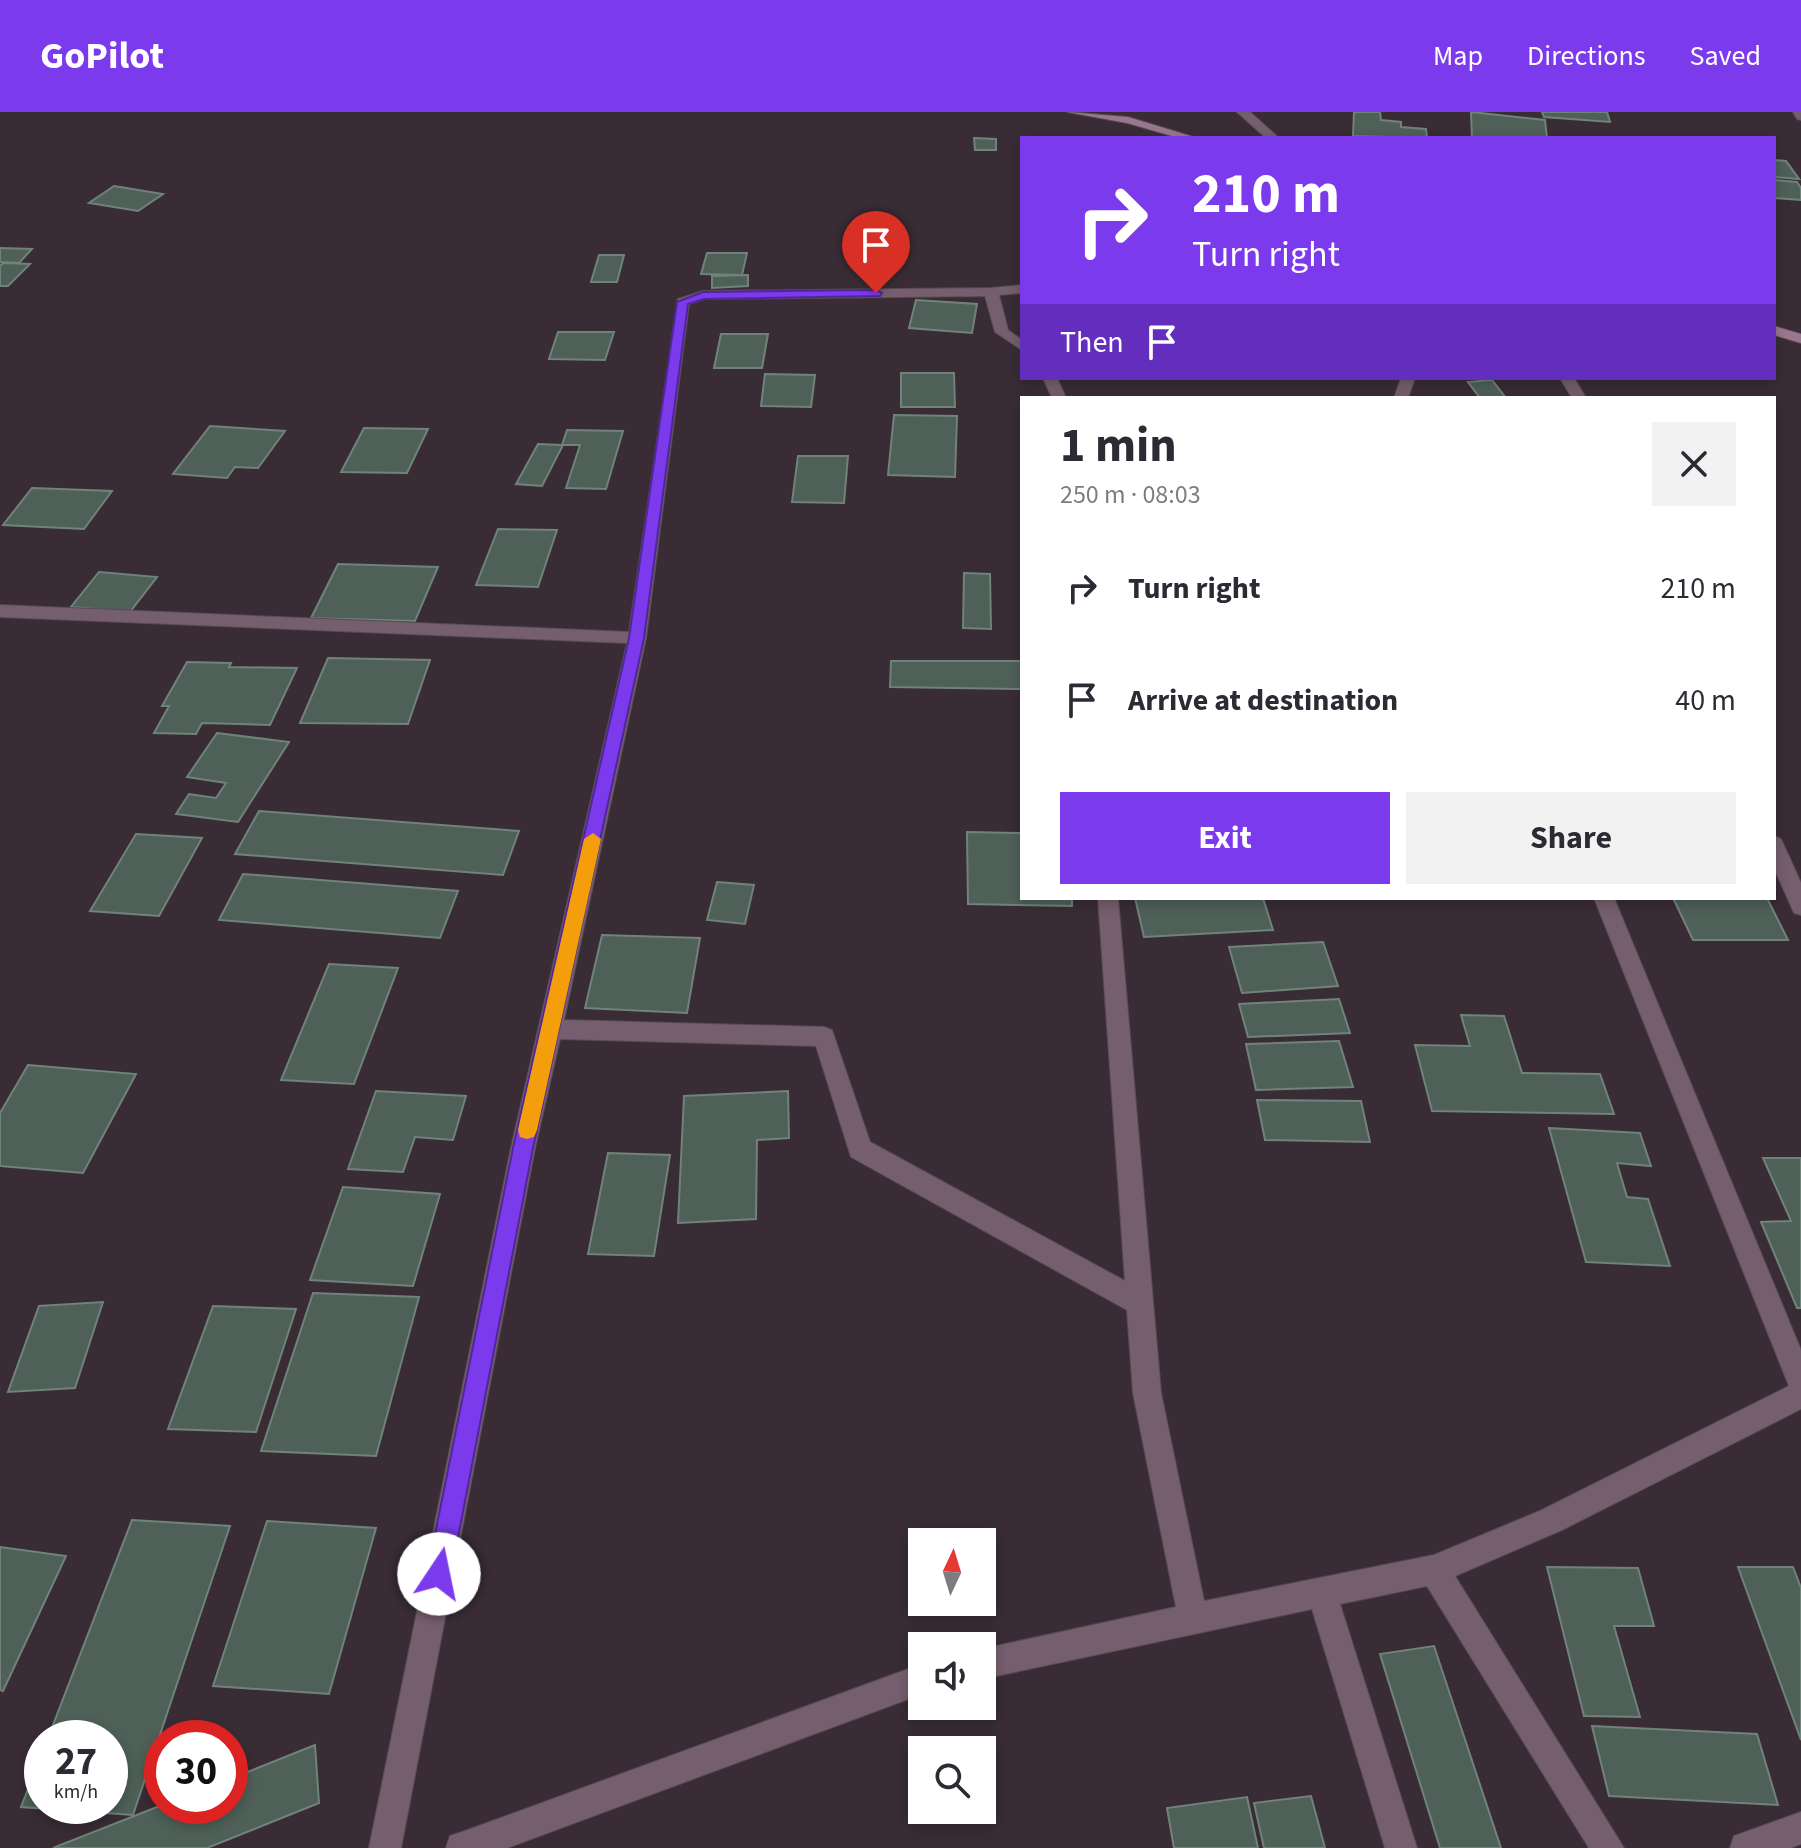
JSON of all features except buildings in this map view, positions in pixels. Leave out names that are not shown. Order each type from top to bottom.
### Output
[{"type":"main road","points":[[1073,112],[1128,120],[1184,136]]},
{"type":"main road","points":[[1776,331],[1801,339]]},
{"type":"street","points":[[1243,112],[1271,136]]},
{"type":"street","points":[[385,1848],[520,1164],[637,638],[683,302],[703,295],[1020,289]]},
{"type":"street","points":[[991,292],[1002,332],[1020,345]]},
{"type":"street","points":[[0,611],[637,638]]},
{"type":"street","points":[[1776,849],[1801,907]]},
{"type":"street","points":[[1108,900],[1147,1393],[1193,1618]]},
{"type":"street","points":[[1605,900],[1801,1383]]},
{"type":"street","points":[[551,1029],[824,1037],[860,1149],[1140,1303]]},
{"type":"street","points":[[996,1661],[1434,1570],[1552,1520],[1801,1394]]},
{"type":"street","points":[[1434,1570],[1608,1848]]},
{"type":"street","points":[[1322,1593],[1401,1848]]},
{"type":"street","points":[[462,1848],[908,1684]]},
{"type":"street","points":[[1746,1848],[1801,1828]]},
{"type":"slow traffic","points":[[527,1130],[593,839]]},
{"type":"route","points":[[439,1574],[523,1148],[637,638],[683,302],[703,295],[876,293]]}]
